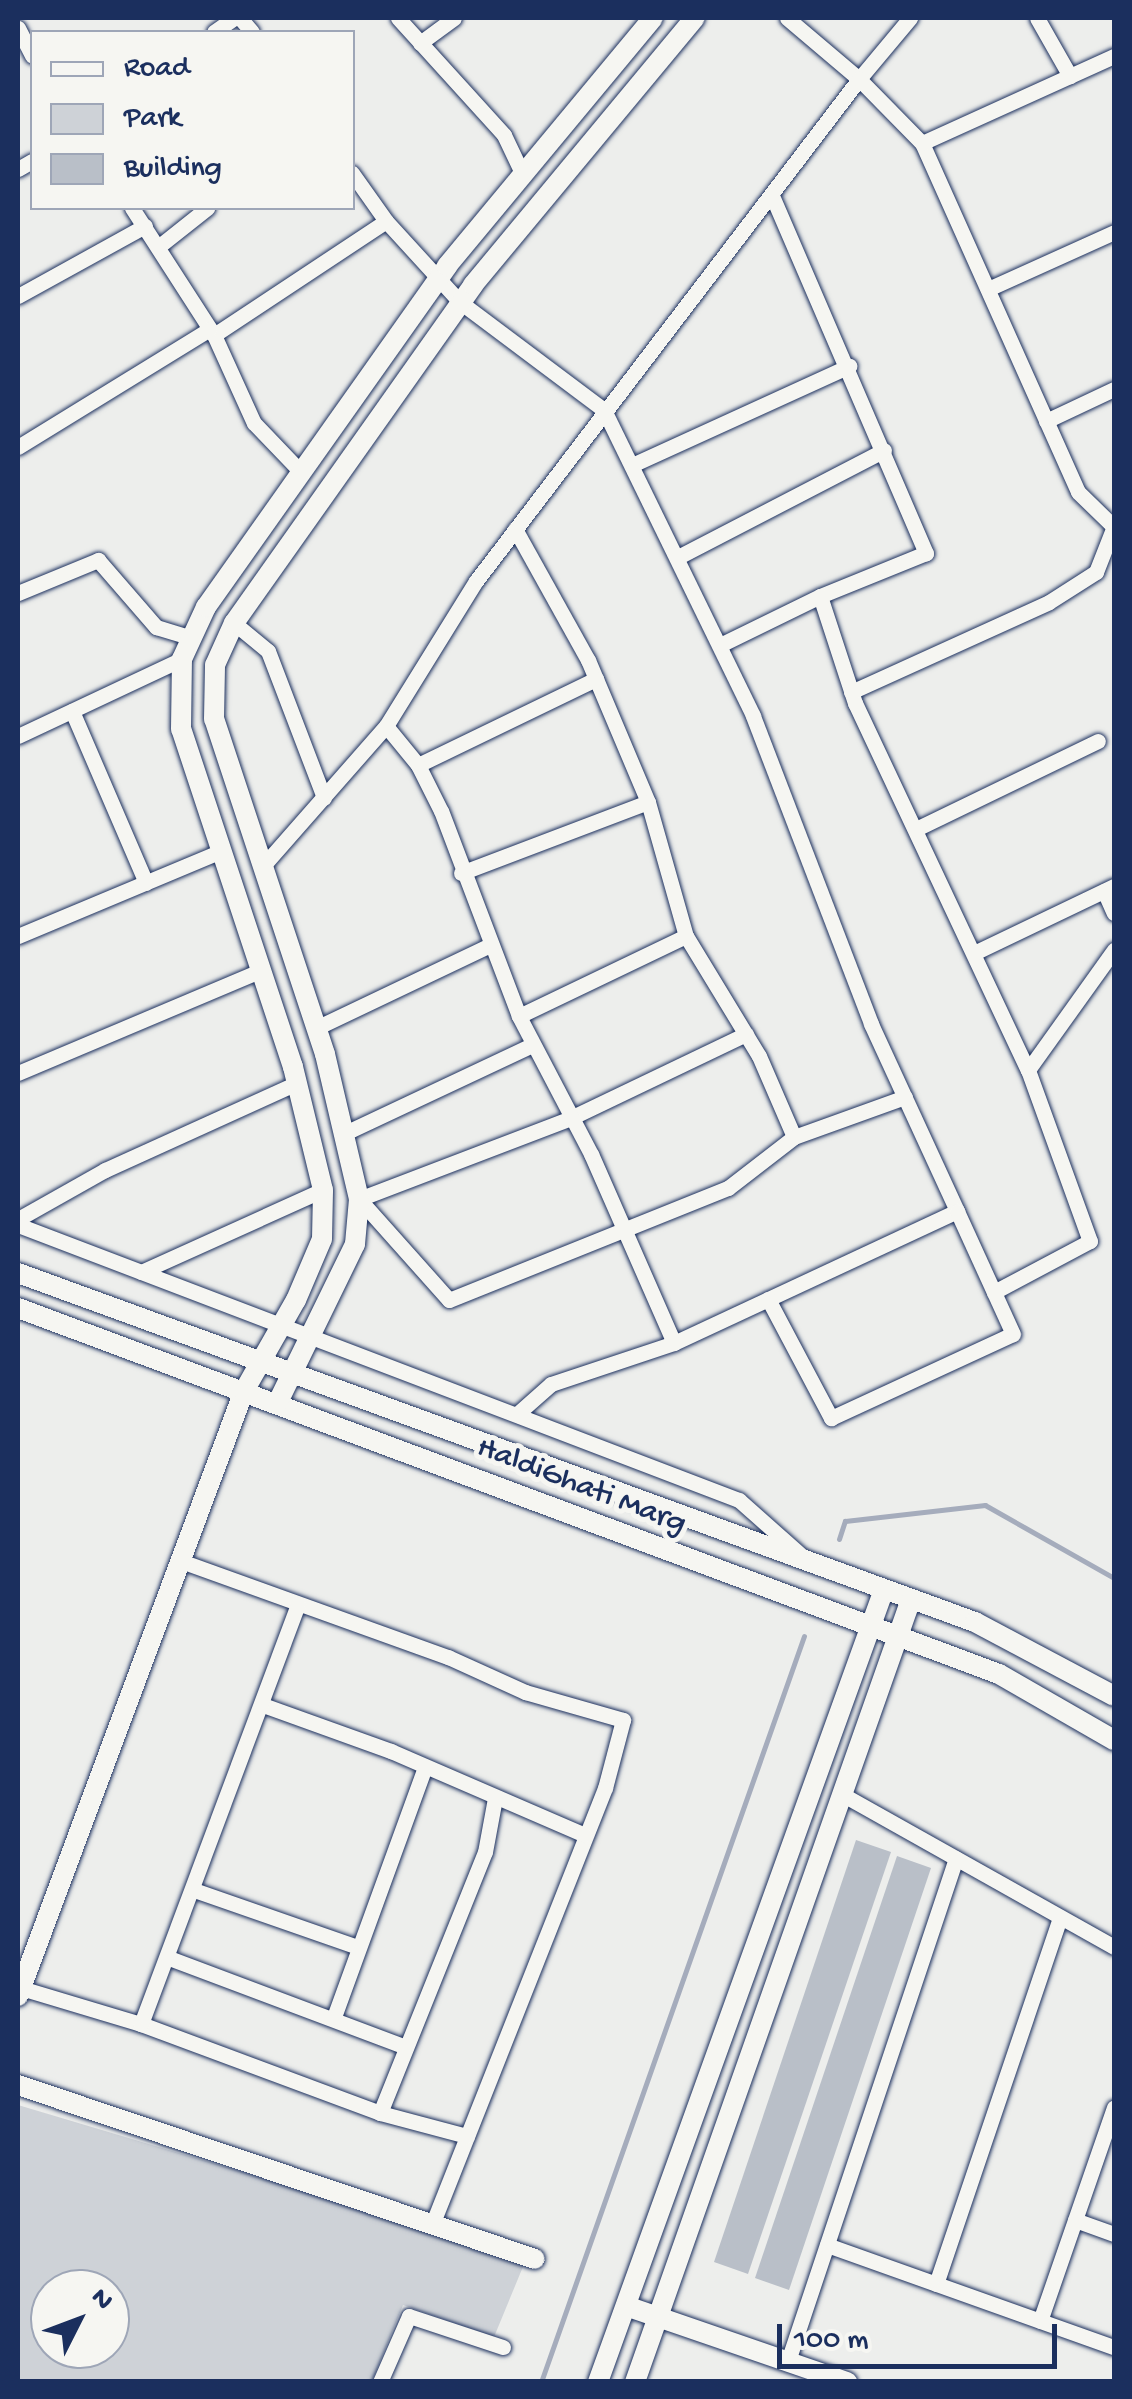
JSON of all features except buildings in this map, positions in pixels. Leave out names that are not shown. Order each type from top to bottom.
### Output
[{"type":"street","points":[[26,51],[18,28],[31,18]]},
{"type":"street","points":[[398,18],[504,135],[523,175]]},
{"type":"street","points":[[420,43],[454,18]]},
{"type":"street","points":[[468,2136],[380,2113],[141,2024],[19,1992],[244,1391],[282,1325],[322,1239],[323,1190],[297,1083],[181,729],[182,660],[190,637],[300,472],[437,280],[653,18]]},
{"type":"street","points":[[277,1404],[355,1244],[359,1199],[346,1133],[316,1028],[212,702],[215,665],[234,622],[460,302],[694,18]]},
{"type":"street","points":[[787,18],[860,79],[922,143],[1078,492],[1114,527],[1096,572],[987,634],[852,692]]},
{"type":"street","points":[[262,867],[386,726],[515,529],[910,18]]},
{"type":"street","points":[[1037,18],[1070,76]]},
{"type":"street","points":[[922,143],[1114,56]]},
{"type":"street","points":[[355,177],[386,221],[460,302],[604,410],[720,645],[905,1097],[1012,1334],[830,1418],[768,1299]]},
{"type":"street","points":[[720,645],[820,596],[926,553],[850,366],[773,198]]},
{"type":"street","points":[[133,210],[212,332],[254,423],[300,472]]},
{"type":"street","points":[[158,247],[204,210]]},
{"type":"street","points":[[18,447],[212,332],[386,221]]},
{"type":"street","points":[[18,296],[145,226]]},
{"type":"street","points":[[988,289],[1114,232]]},
{"type":"street","points":[[632,465],[850,366]]},
{"type":"street","points":[[1046,421],[1114,388]]},
{"type":"street","points":[[678,556],[884,450]]},
{"type":"street","points":[[515,529],[596,680],[648,802],[686,936],[746,1034],[794,1137]]},
{"type":"street","points":[[18,594],[98,560],[156,627],[190,637]]},
{"type":"street","points":[[820,596],[852,692],[1028,1070],[1090,1241],[994,1292]]},
{"type":"street","points":[[234,622],[268,651],[324,798]]},
{"type":"street","points":[[18,736],[182,660]]},
{"type":"street","points":[[418,765],[596,680]]},
{"type":"street","points":[[72,710],[146,883]]},
{"type":"street","points":[[386,726],[418,765],[519,1016],[572,1118],[674,1343]]},
{"type":"street","points":[[916,829],[1098,741]]},
{"type":"street","points":[[461,873],[648,802]]},
{"type":"street","points":[[18,936],[219,852]]},
{"type":"street","points":[[974,953],[1109,889],[1114,914]]},
{"type":"street","points":[[519,1016],[686,936]]},
{"type":"street","points":[[316,1028],[490,944]]},
{"type":"street","points":[[1028,1070],[1114,950]]},
{"type":"street","points":[[18,1073],[260,970]]},
{"type":"street","points":[[359,1199],[572,1118],[746,1034]]},
{"type":"street","points":[[346,1133],[532,1045]]},
{"type":"street","points":[[18,1222],[105,1170],[297,1083]]},
{"type":"street","points":[[359,1199],[450,1300],[622,1226],[728,1188],[794,1137],[905,1097]]},
{"type":"street","points":[[141,1272],[323,1190]]},
{"type":"street","points":[[518,1414],[551,1384],[674,1343],[958,1211]]},
{"type":"street","points":[[18,1222],[739,1500],[814,1566]]},
{"type":"street","name":"HaldiGhati Marg","points":[[18,1274],[910,1602],[975,1622],[1114,1696]]},
{"type":"street","name":"HaldiGhati Marg","points":[[18,1308],[999,1674],[1114,1740]]},
{"type":"street","points":[[180,1561],[525,1692],[623,1720],[585,1835],[432,2225]]},
{"type":"street","points":[[598,2382],[883,1592]]},
{"type":"street","points":[[636,2382],[902,1637],[910,1602]]},
{"type":"street","points":[[141,2024],[169,1958],[298,1604]]},
{"type":"street","points":[[263,1705],[426,1767],[585,1835]]},
{"type":"street","points":[[334,2017],[426,1767]]},
{"type":"street","points":[[845,1796],[1114,1947]]},
{"type":"street","points":[[380,2113],[486,1852],[495,1798]]},
{"type":"street","points":[[788,2361],[956,1858]]},
{"type":"street","points":[[194,1890],[358,1947]]},
{"type":"street","points":[[936,2284],[1060,1917]]},
{"type":"street","points":[[169,1958],[406,2046]]},
{"type":"street","points":[[18,2085],[535,2259]]},
{"type":"street","points":[[1040,2320],[1114,2107]]},
{"type":"street","points":[[1075,2220],[1114,2234]]},
{"type":"street","points":[[827,2245],[1114,2347]]},
{"type":"street","points":[[626,2306],[847,2382]]},
{"type":"street","points":[[380,2382],[409,2316],[503,2347]]},
{"type":"green space","points":[[18,2105],[527,2257],[494,2337],[403,2305],[372,2381],[18,2381]]},
{"type":"waterway","points":[[839,1539],[845,1521],[985,1505],[1114,1578]]},
{"type":"waterway","points":[[541,2382],[804,1636]]}]
